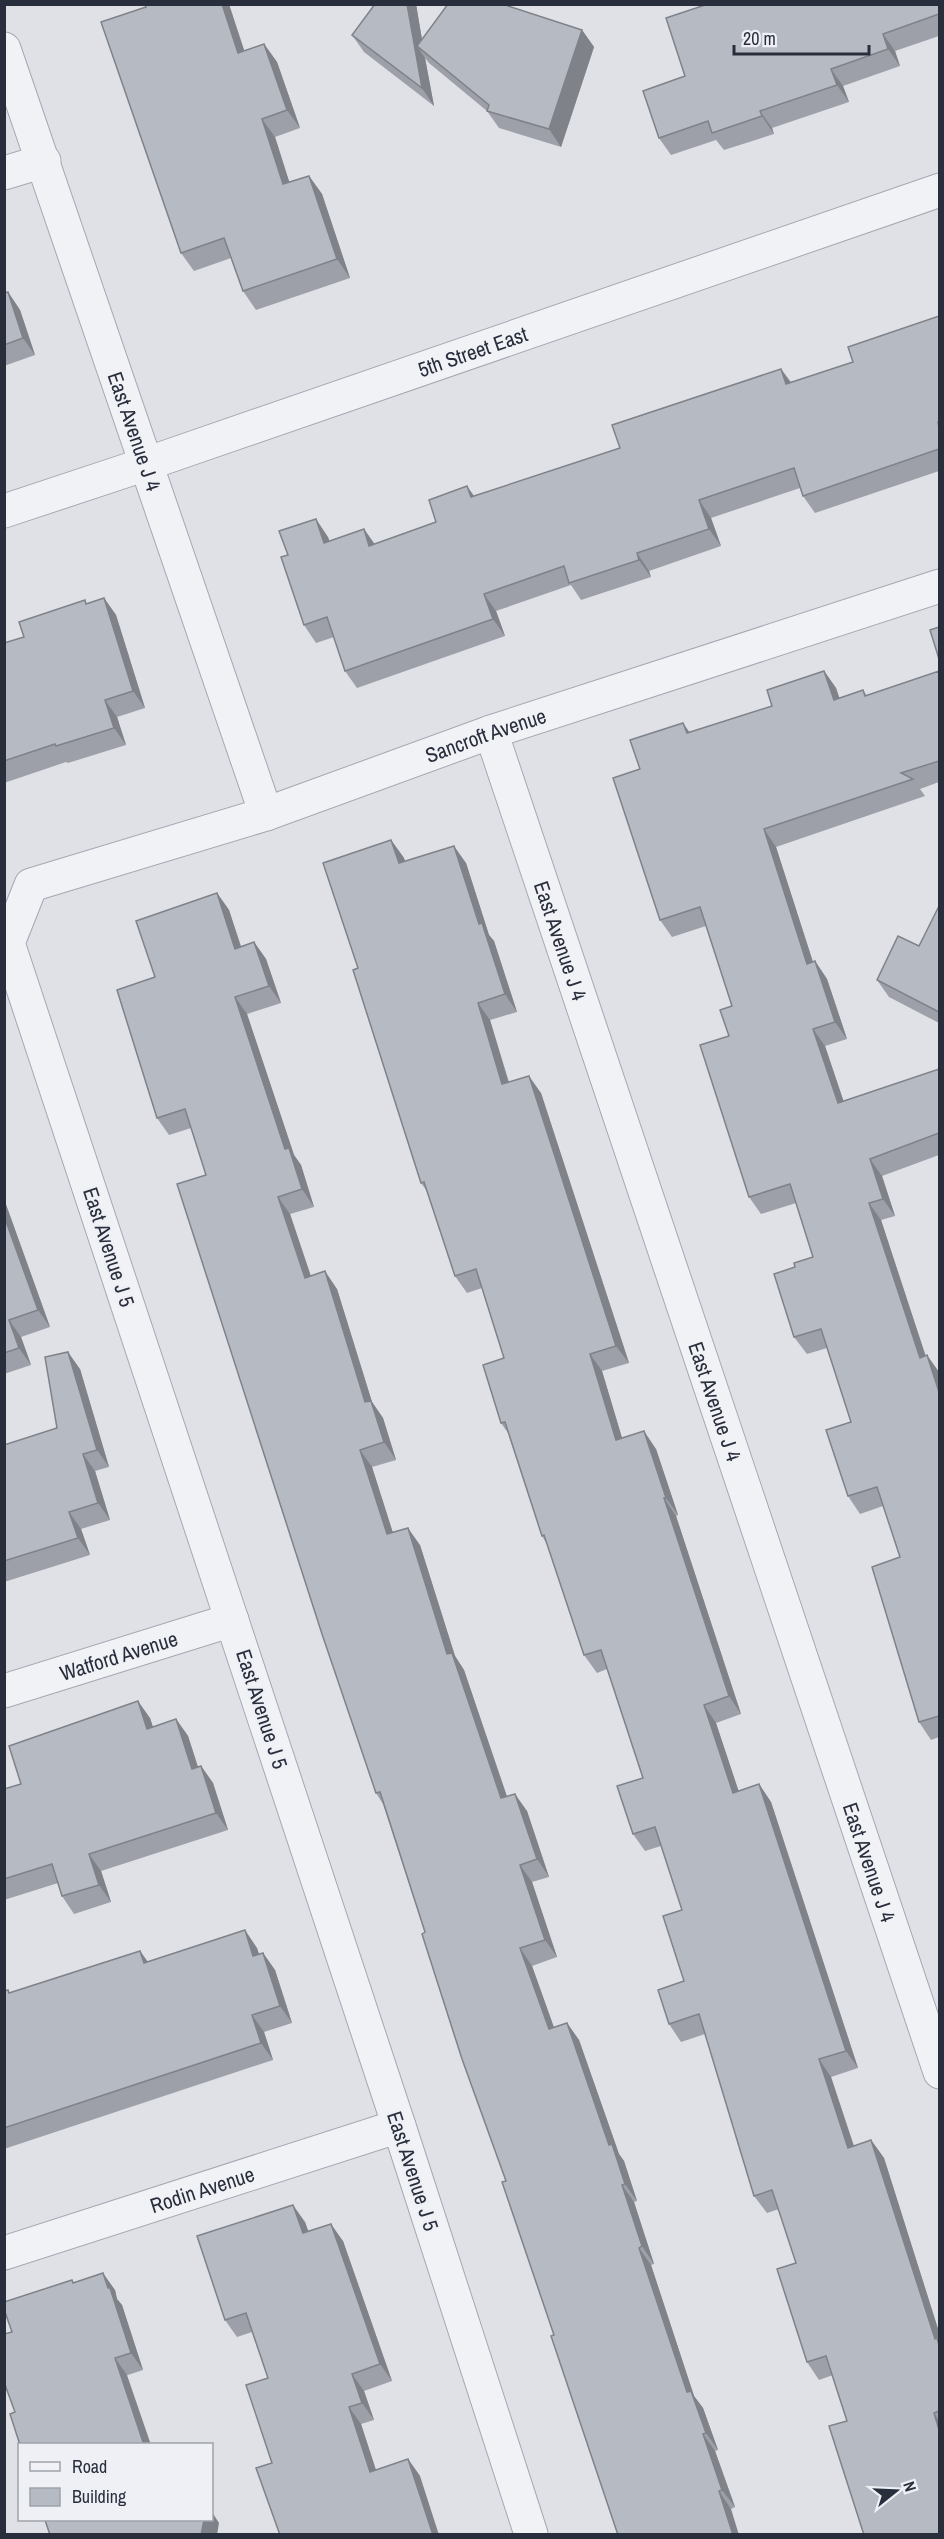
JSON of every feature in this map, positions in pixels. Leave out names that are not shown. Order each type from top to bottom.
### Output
[{"type":"street","name":"East Avenue J 4","points":[[4,48],[266,814]]},
{"type":"street","points":[[4,173],[44,161]]},
{"type":"street","name":"5th Street East","points":[[4,510],[146,464],[939,190]]},
{"type":"street","name":"Sancroft Avenue","points":[[31,885],[266,814],[491,732],[939,586]]},
{"type":"street","name":"East Avenue J 4","points":[[491,732],[939,2072]]},
{"type":"street","name":"East Avenue J 5","points":[[31,885],[8,943],[399,2126],[531,2535]]},
{"type":"street","name":"Watford Avenue","points":[[4,1691],[232,1620]]},
{"type":"street","name":"Rodin Avenue","points":[[4,2253],[399,2126]]},
{"type":"building","points":[[145,4],[222,4],[238,53],[264,44],[287,110],[262,119],[283,184],[309,176],[337,259],[243,291],[224,238],[181,253],[101,22],[146,7]]},
{"type":"building","points":[[375,4],[407,4],[422,88],[352,35]]},
{"type":"building","points":[[448,4],[506,4],[582,30],[549,129],[487,111],[489,105],[417,46]]},
{"type":"building","points":[[708,4],[939,4],[939,14],[883,34],[888,49],[831,69],[837,85],[760,111],[762,116],[712,133],[708,121],[659,138],[643,91],[685,76],[666,18]]},
{"type":"building","points":[[8,292],[23,338],[4,345],[4,293]]},
{"type":"building","points":[[939,316],[939,449],[803,496],[794,468],[699,500],[709,529],[637,553],[639,560],[569,583],[564,566],[484,594],[493,619],[345,671],[327,617],[304,625],[281,557],[288,555],[279,531],[316,519],[324,543],[364,529],[369,546],[436,522],[429,500],[467,486],[471,497],[620,448],[612,425],[781,369],[786,384],[853,362],[848,347]]},
{"type":"building","points":[[104,598],[133,691],[105,700],[114,728],[4,761],[4,643],[24,637],[19,622],[85,600],[86,604]]},
{"type":"building","points":[[939,627],[939,659],[930,630]]},
{"type":"building","points":[[824,671],[834,700],[863,690],[865,696],[939,671],[939,761],[901,773],[913,779],[764,829],[807,964],[815,961],[835,1022],[813,1029],[838,1103],[939,1069],[939,1133],[870,1159],[883,1199],[869,1203],[920,1358],[927,1355],[939,1392],[939,1716],[919,1722],[872,1567],[900,1557],[877,1487],[848,1496],[826,1430],[851,1422],[821,1329],[794,1337],[774,1274],[795,1267],[794,1263],[813,1257],[790,1184],[749,1197],[700,1045],[729,1036],[720,1010],[732,1006],[700,907],[660,920],[613,778],[640,769],[630,740],[683,723],[687,733],[772,706],[767,690]]},
{"type":"building","points":[[391,840],[399,863],[454,846],[505,994],[478,1003],[502,1084],[529,1076],[616,1346],[590,1354],[616,1440],[644,1431],[729,1696],[704,1705],[733,1793],[759,1784],[846,2051],[819,2059],[848,2148],[871,2140],[935,2339],[937,2338],[939,2345],[939,2411],[934,2413],[939,2430],[939,2535],[864,2535],[829,2426],[847,2421],[826,2356],[807,2362],[777,2269],[796,2263],[772,2190],[754,2196],[699,2014],[669,2024],[658,1990],[684,1981],[663,1916],[682,1910],[655,1827],[633,1834],[617,1786],[643,1778],[601,1650],[584,1655],[505,1422],[501,1423],[483,1365],[504,1358],[476,1269],[455,1276],[424,1182],[421,1183],[353,970],[358,968],[323,863]]},
{"type":"building","points":[[217,893],[235,949],[254,942],[269,986],[235,997],[285,1149],[289,1148],[302,1189],[278,1197],[305,1278],[325,1271],[365,1402],[371,1401],[384,1442],[360,1450],[387,1534],[408,1528],[447,1654],[452,1653],[501,1798],[515,1794],[537,1859],[520,1865],[545,1940],[520,1948],[549,2029],[567,2023],[609,2145],[612,2144],[625,2184],[622,2185],[642,2246],[639,2248],[687,2392],[691,2391],[706,2433],[703,2434],[722,2490],[719,2491],[733,2535],[618,2535],[502,2182],[506,2181],[462,2059],[422,1934],[425,1932],[380,1792],[376,1793],[322,1634],[177,1184],[206,1175],[185,1109],[157,1118],[117,990],[155,977],[136,921]]},
{"type":"building","points":[[939,906],[939,1012],[877,980],[898,936],[919,946]]},
{"type":"building","points":[[4,1216],[38,1310],[9,1320],[19,1348],[4,1353]]},
{"type":"building","points":[[68,1352],[97,1450],[83,1454],[98,1503],[69,1512],[78,1538],[4,1561],[4,1445],[57,1428],[45,1357]]},
{"type":"building","points":[[138,1701],[147,1729],[176,1719],[192,1769],[201,1766],[216,1813],[89,1854],[99,1885],[62,1896],[52,1864],[4,1879],[4,1789],[21,1784],[9,1746]]},
{"type":"building","points":[[245,1930],[253,1956],[263,1953],[280,2006],[252,2015],[261,2043],[4,2128],[4,1991],[8,1990],[9,1993],[140,1951],[144,1963]]},
{"type":"building","points":[[293,2205],[303,2233],[331,2224],[380,2364],[352,2374],[362,2403],[349,2407],[370,2472],[408,2459],[433,2535],[280,2535],[256,2468],[272,2463],[246,2385],[268,2378],[246,2313],[225,2320],[197,2236]]},
{"type":"building","points":[[103,2273],[108,2288],[110,2288],[131,2353],[115,2358],[143,2443],[19,2443],[10,2414],[15,2412],[4,2382],[4,2334],[12,2332],[4,2309],[4,2302],[72,2280],[73,2283]]},
{"type":"building","points":[[45,2521],[204,2521],[201,2535],[50,2535]]}]
